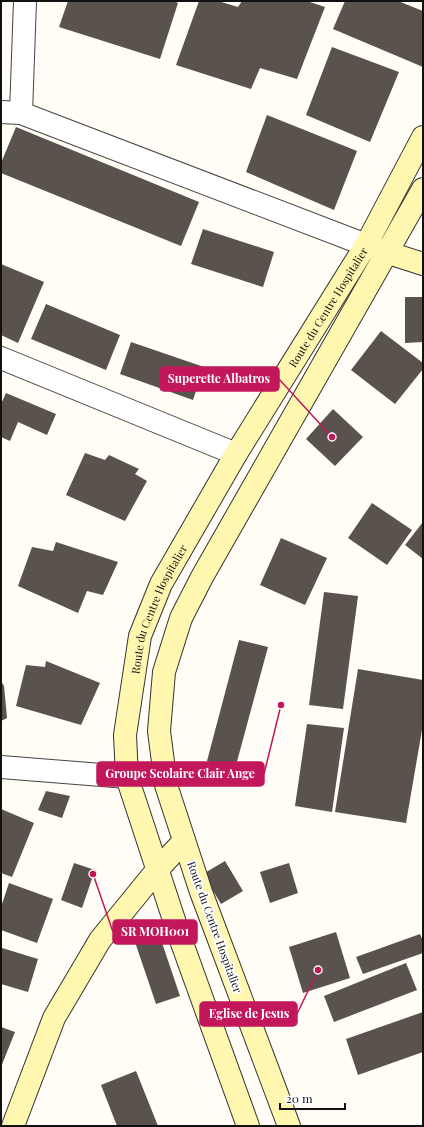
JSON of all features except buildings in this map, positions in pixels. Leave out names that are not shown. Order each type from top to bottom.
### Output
[{"type":"street","points":[[26,1],[11,113],[387,253],[423,264]]},
{"type":"street","name":"Route du Centre Hospitalier","points":[[248,1126],[157,870],[127,777],[126,735],[140,636],[161,584],[236,454],[366,245],[423,137]]},
{"type":"street","name":"Route du Centre Hospitalier","points":[[289,1126],[200,892],[166,785],[159,731],[164,672],[181,618],[230,527],[423,189]]},
{"type":"street","points":[[1,358],[236,454]]},
{"type":"street","points":[[1,767],[127,777]]},
{"type":"street","points":[[13,1126],[54,1018],[100,940],[157,870],[184,841]]},
{"type":"place","name":"Superette Albatros","points":[[332,437]]},
{"type":"place","name":"Groupe Scolaire Clair Ange","points":[[281,705]]},
{"type":"place","name":"SR MOH001","points":[[93,874]]},
{"type":"place","name":"Eglise de Jesus","points":[[318,970]]}]
